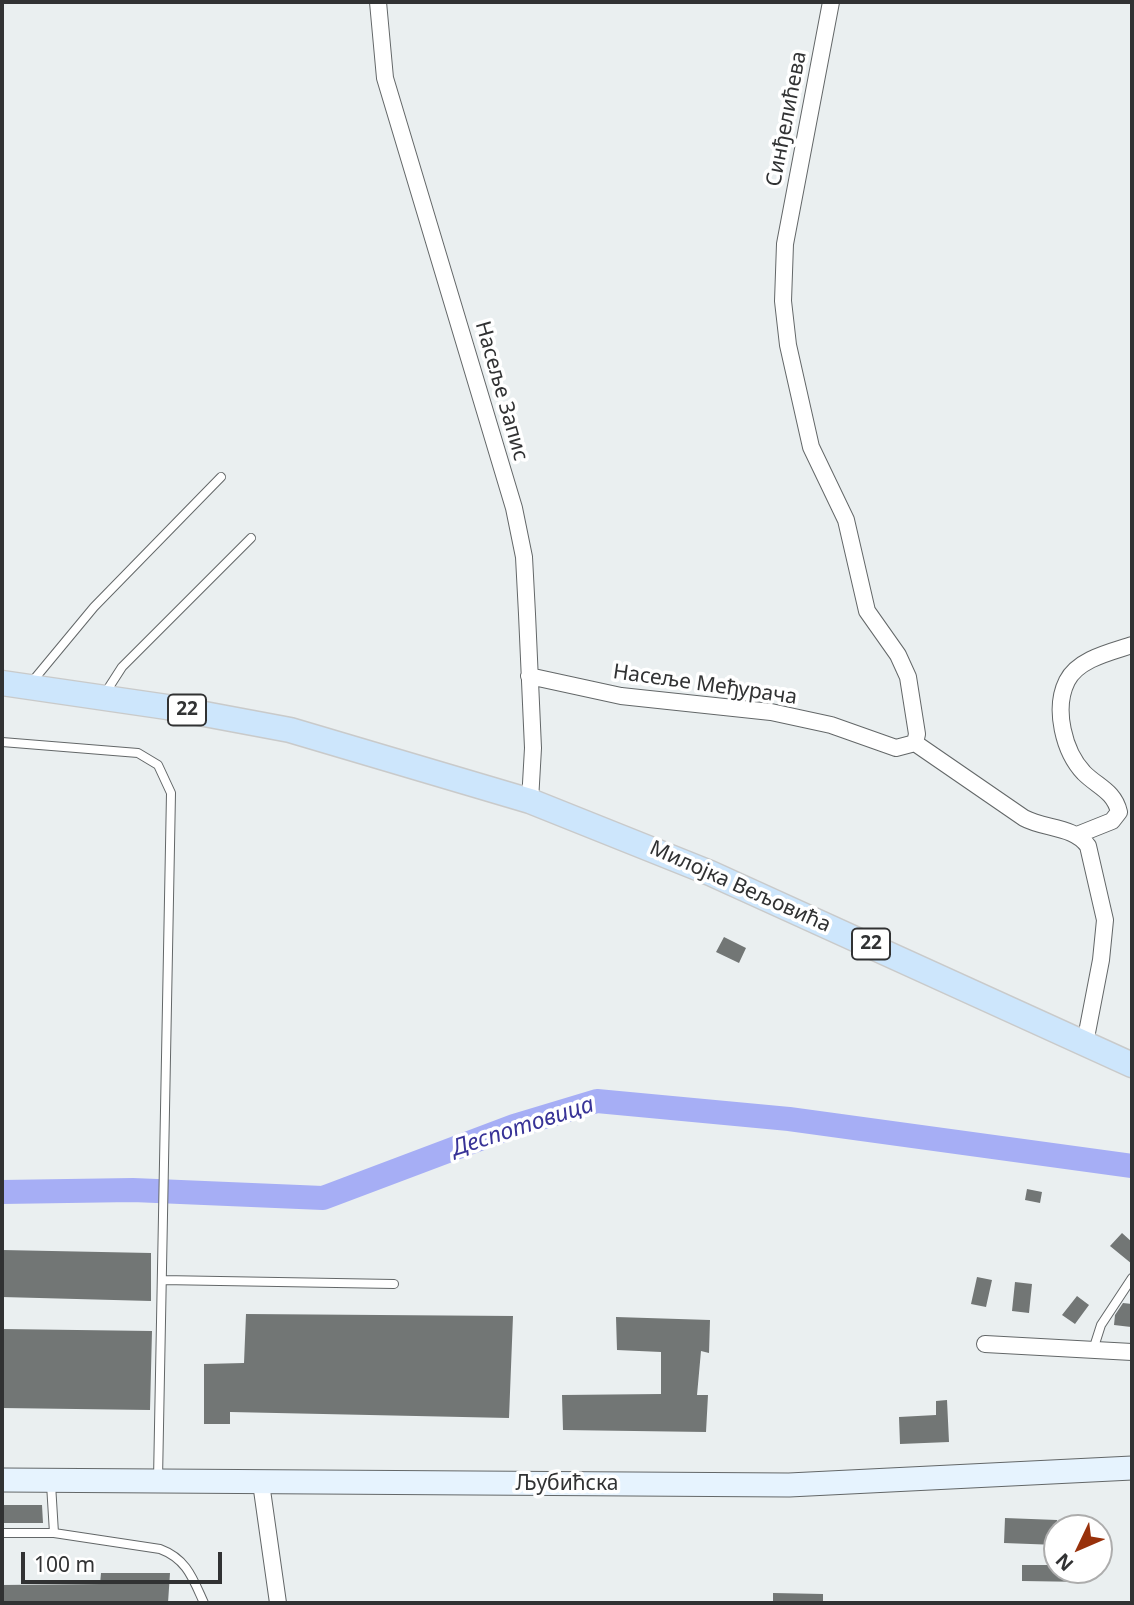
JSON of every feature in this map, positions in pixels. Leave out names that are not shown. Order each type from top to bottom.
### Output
[{"type":"main road","name":"Милојка Вељовића","points":[[2,683],[277,728],[530,800],[720,877],[1132,1065]]},
{"type":"street","name":"Насеље Запис","points":[[379,2],[385,78],[514,508],[524,557],[533,748],[530,800]]},
{"type":"street","name":"Синђелићева","points":[[831,2],[785,244],[783,301],[788,345],[811,447],[846,520],[867,611],[898,655],[908,677],[917,734],[915,743]]},
{"type":"street","points":[[1077,835],[1112,821],[1119,812],[1110,793],[1085,774],[1072,759],[1063,735],[1063,703],[1067,680],[1086,663],[1132,645]]},
{"type":"street","name":"Насеље Међурача","points":[[529,676],[621,696],[771,712],[831,725],[896,748],[915,743]]},
{"type":"street","points":[[915,743],[1024,818],[1040,827],[1077,835],[1088,846],[1105,920],[1101,960],[1085,1043]]},
{"type":"street","points":[[985,1344],[1132,1352]]},
{"type":"street","name":"Љубићска","points":[[2,1480],[789,1485],[1132,1468]]},
{"type":"street","points":[[261,1483],[278,1603]]},
{"type":"lane","points":[[30,686],[94,607],[220,477]]},
{"type":"lane","points":[[103,698],[122,667],[251,538]]},
{"type":"lane","points":[[2,742],[138,753],[158,765],[171,793],[157,1444],[159,1482]]},
{"type":"lane","points":[[1093,1350],[1105,1317],[1132,1278]]},
{"type":"lane","points":[[162,1280],[394,1284]]},
{"type":"lane","points":[[51,1481],[54,1533]]},
{"type":"lane","points":[[2,1533],[54,1533],[160,1549],[176,1555],[187,1566],[204,1603]]},
{"type":"building","points":[[724,937],[746,948],[739,963],[716,952]]},
{"type":"building","points":[[1027,1189],[1042,1192],[1040,1203],[1025,1200]]},
{"type":"building","points":[[1122,1233],[1132,1242],[1132,1264],[1110,1246]]},
{"type":"building","points":[[2,1250],[151,1253],[151,1301],[2,1297]]},
{"type":"building","points":[[977,1277],[992,1280],[986,1307],[971,1304]]},
{"type":"building","points":[[1015,1282],[1032,1284],[1029,1313],[1012,1311]]},
{"type":"building","points":[[1077,1296],[1089,1305],[1075,1324],[1062,1315]]},
{"type":"building","points":[[1123,1303],[1132,1304],[1131,1327],[1114,1325],[1115,1315]]},
{"type":"building","points":[[246,1314],[513,1316],[509,1418],[230,1412],[230,1424],[204,1424],[204,1364],[244,1363]]},
{"type":"building","points":[[616,1317],[710,1320],[709,1353],[701,1351],[697,1395],[708,1395],[706,1432],[563,1430],[562,1395],[661,1394],[661,1352],[617,1350]]},
{"type":"building","points":[[2,1329],[152,1331],[150,1410],[2,1408]]},
{"type":"building","points":[[947,1400],[949,1442],[900,1444],[899,1417],[936,1415],[936,1401]]},
{"type":"building","points":[[3,1505],[42,1505],[43,1523],[4,1523]]},
{"type":"building","points":[[1005,1518],[1043,1519],[1043,1544],[1004,1543]]},
{"type":"building","points":[[1022,1565],[1043,1565],[1043,1581],[1022,1581]]},
{"type":"building","points":[[101,1573],[170,1573],[168,1603],[2,1603],[2,1585],[100,1584]]},
{"type":"building","points":[[773,1593],[823,1594],[823,1603],[773,1603]]},
{"type":"waterway","name":"Деспотовица","points":[[2,1192],[133,1190],[323,1198],[514,1126],[597,1101],[789,1119],[1132,1166]]}]
